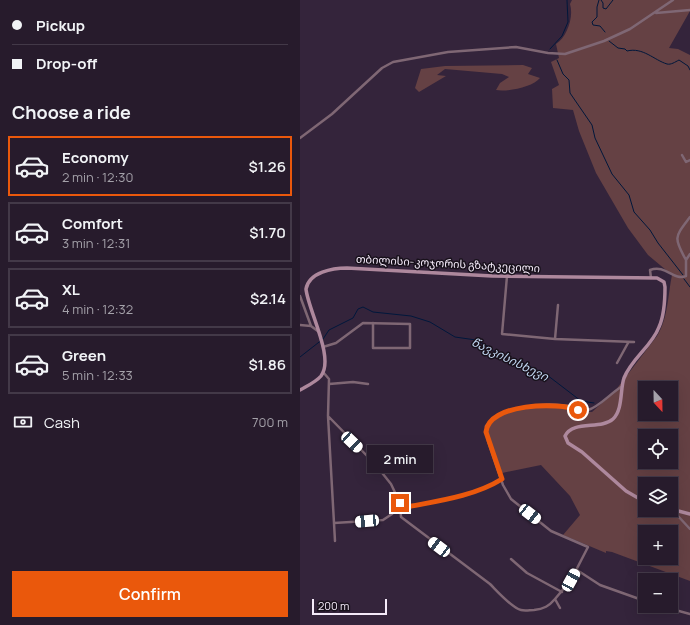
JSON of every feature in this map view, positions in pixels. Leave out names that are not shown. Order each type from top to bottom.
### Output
[{"type":"main road","name":"თბილისი-კოჯორის გზატკეცილი","points":[[323,372],[323,347],[306,289],[312,278],[327,270],[347,268],[508,276],[651,278]]},
{"type":"main road","points":[[638,498],[626,491],[590,458],[568,443],[565,438],[566,433],[574,428],[603,423],[614,418],[618,409],[622,387],[631,365],[655,335],[661,323],[665,287],[661,280],[651,278]]},
{"type":"main road","points":[[300,390],[315,381],[323,372]]},
{"type":"main road","points":[[678,511],[690,514]]},
{"type":"street","points":[[300,138],[332,114],[382,68],[393,62],[448,52],[516,47],[548,53],[565,54],[615,36],[673,0]]},
{"type":"street","points":[[653,13],[690,10]]},
{"type":"street","points":[[682,155],[686,162],[690,160]]},
{"type":"street","points":[[651,278],[650,270],[655,268],[666,270],[678,276],[686,276],[686,260],[678,245],[677,239],[679,233],[690,217]]},
{"type":"street","points":[[686,260],[690,254]]},
{"type":"street","points":[[508,276],[502,334],[555,339],[628,343],[634,342]]},
{"type":"street","points":[[300,296],[311,326],[318,332]]},
{"type":"street","points":[[555,339],[558,305]]},
{"type":"street","points":[[323,347],[336,343],[363,323],[373,323],[410,324],[410,348],[373,348],[373,323]]},
{"type":"street","points":[[300,325],[311,326]]},
{"type":"street","points":[[617,363],[628,343]]},
{"type":"street","points":[[323,372],[329,379],[328,416],[335,541]]},
{"type":"street","points":[[328,384],[353,382],[368,384]]},
{"type":"street","points":[[328,416],[375,464],[391,484],[400,503],[401,516],[490,584],[502,597],[522,611],[541,609],[549,606],[562,592],[588,547],[551,531],[521,508],[506,493],[486,432],[486,426],[493,418],[535,405],[568,406],[578,410],[591,410],[611,393],[622,387]]},
{"type":"street","points":[[400,503],[407,507],[432,502],[491,486],[502,479]]},
{"type":"street","points":[[334,523],[383,520],[392,514],[400,503]]},
{"type":"street","points":[[678,516],[690,529]]},
{"type":"street","points":[[511,559],[527,573],[562,592]]},
{"type":"street","points":[[576,570],[600,585],[638,599]]},
{"type":"street","points":[[556,599],[560,608]]},
{"type":"street","points":[[678,611],[690,614]]},
{"type":"shaded area","points":[[572,0],[690,0],[690,11],[669,48],[678,49],[690,55],[690,581],[678,577],[678,573],[668,573],[647,565],[678,565],[678,525],[638,525],[638,562],[612,552],[606,551],[606,553],[563,535],[580,515],[570,496],[541,465],[502,473],[487,432],[489,426],[500,417],[515,410],[530,406],[543,406],[592,412],[615,391],[657,336],[661,329],[667,306],[672,275],[648,255],[628,228],[596,173],[579,131],[573,110],[553,108],[552,89],[559,85],[551,62],[559,58],[556,44],[563,37],[569,26],[571,9],[570,4]]},
{"type":"shaded area","points":[[523,65],[532,68],[528,74],[540,78],[532,84],[520,88],[496,90],[500,83],[509,77],[502,74],[445,69],[437,75],[446,76],[419,92],[415,88],[421,69],[445,66]]},
{"type":"waterway","points":[[550,49],[562,36],[568,22],[567,0]]},
{"type":"waterway","points":[[599,0],[597,17],[592,22],[593,25],[600,26],[605,32]]},
{"type":"waterway","points":[[601,0],[603,3],[603,8],[606,9],[613,0]]},
{"type":"waterway","points":[[609,41],[618,48],[625,49],[627,51],[633,50],[643,52],[667,64],[672,64],[679,60],[688,66],[690,70]]},
{"type":"waterway","points":[[557,60],[563,74],[569,80],[570,93],[592,125],[595,138],[612,174],[629,195],[634,212],[650,230],[658,243],[683,275]]},
{"type":"waterway","points":[[684,279],[690,287]]},
{"type":"waterway","name":"წავკისისხევი","points":[[300,357],[323,339],[329,330],[353,318],[358,309],[363,307],[373,312],[411,316],[430,322],[455,337],[476,340],[489,347],[499,356],[519,361],[547,375],[581,401],[594,403]]},
{"type":"route","points":[[400,503],[402,506],[407,507],[432,502],[491,486],[502,479],[486,432],[486,426],[493,418],[505,413],[535,405],[568,406],[578,410]]}]
